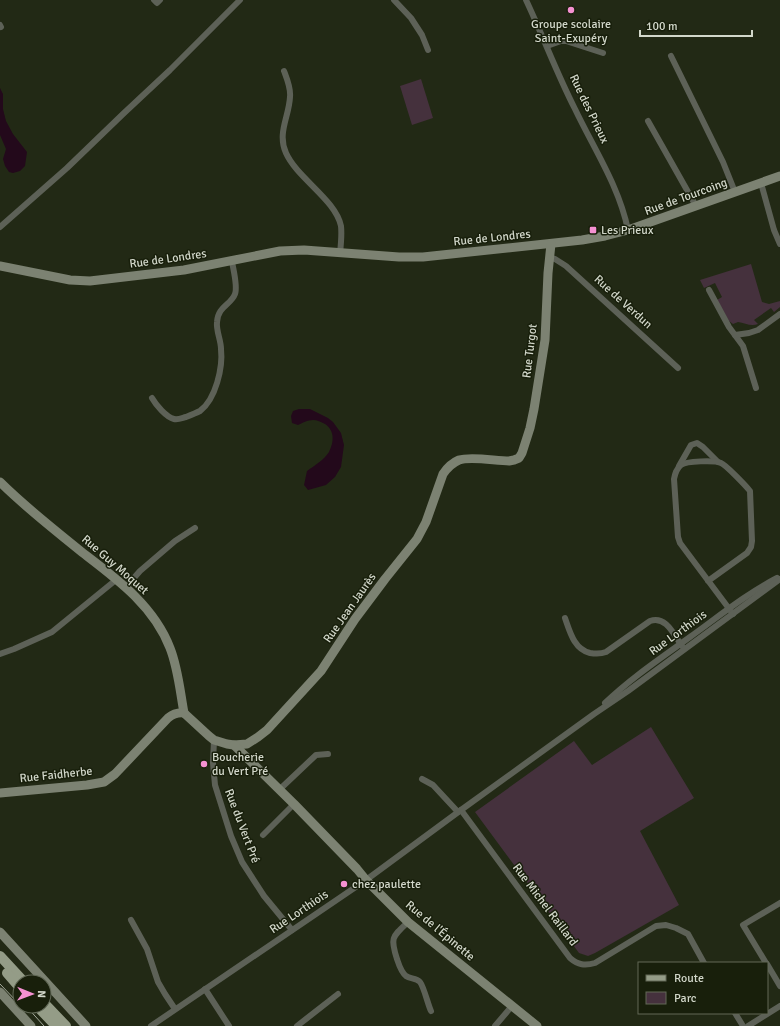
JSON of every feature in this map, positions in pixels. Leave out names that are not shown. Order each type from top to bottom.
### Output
[{"type":"main road","points":[[0,956],[17,974]]},
{"type":"main road","points":[[0,966],[12,979]]},
{"type":"main road","points":[[52,1011],[66,1026]]},
{"type":"main road","points":[[45,1014],[56,1026]]},
{"type":"street","points":[[154,0],[157,3],[160,0]]},
{"type":"street","points":[[0,227],[67,168],[181,60],[240,0]]},
{"type":"street","points":[[394,0],[411,18],[422,35],[428,50]]},
{"type":"street","name":"Rue des Prieux","points":[[526,0],[575,110],[612,181],[628,230]]},
{"type":"street","points":[[547,46],[561,41],[566,41],[603,53]]},
{"type":"street","points":[[671,56],[723,162],[735,192]]},
{"type":"street","points":[[284,71],[290,94],[283,129],[285,152],[291,162],[332,208],[337,216],[341,232],[340,253]]},
{"type":"street","points":[[648,121],[696,206]]},
{"type":"street","name":"Rue de Tourcoing","points":[[551,244],[605,236],[628,230],[780,176]]},
{"type":"street","points":[[761,183],[774,230],[780,244]]},
{"type":"street","name":"Rue de Londres","points":[[0,266],[65,279],[86,281],[169,272],[292,250],[399,258],[551,244]]},
{"type":"street","name":"Rue Turgot","points":[[519,458],[525,447],[530,428],[544,349],[551,244]]},
{"type":"street","name":"Rue de Verdun","points":[[550,258],[555,259],[566,266],[678,368]]},
{"type":"street","points":[[152,398],[169,416],[179,419],[191,415],[207,404],[216,385],[222,362],[222,351],[217,321],[220,311],[234,297],[235,292],[232,261]]},
{"type":"street","points":[[709,290],[742,346],[756,388]]},
{"type":"street","points":[[735,336],[758,330],[780,314]]},
{"type":"street","points":[[708,581],[747,553],[752,544],[750,491],[723,464],[718,462],[697,443],[691,445],[676,472],[674,479],[678,537],[680,543],[708,581],[731,612]]},
{"type":"street","name":"Rue Jean Jaurès","points":[[184,713],[214,740],[234,745],[247,744],[258,737],[267,730],[321,671],[355,619],[422,531],[443,474],[446,470],[455,462],[464,459],[509,461],[519,458]]},
{"type":"street","points":[[678,469],[682,464],[687,463],[718,462]]},
{"type":"street","name":"Rue Guy Moquet","points":[[0,482],[34,513],[117,579],[147,609],[160,626],[168,641],[176,665],[184,713]]},
{"type":"street","points":[[126,587],[140,571],[169,546],[195,528]]},
{"type":"street","name":"Rue Lorthiois","points":[[150,1026],[366,880],[594,714],[622,688],[780,578]]},
{"type":"street","points":[[0,654],[52,632],[117,579]]},
{"type":"street","points":[[565,618],[573,639],[581,648],[590,653],[601,654],[606,652],[650,621],[654,620],[662,621],[666,624],[682,647]]},
{"type":"street","name":"Rue Faidherbe","points":[[0,793],[104,782],[115,774],[168,718],[177,713],[184,713]]},
{"type":"street","name":"Rue du Vert Pré","points":[[214,740],[213,763],[215,786],[231,836],[242,862],[260,892],[292,930]]},
{"type":"street","name":"Rue de l'Épinette","points":[[234,745],[294,804],[408,922],[537,1026]]},
{"type":"street","points":[[279,790],[316,755],[328,754]]},
{"type":"street","points":[[422,779],[433,785],[460,811]]},
{"type":"street","points":[[263,835],[294,804]]},
{"type":"street","name":"Rue Michel Raillard","points":[[460,811],[570,958],[576,962],[587,965],[594,963],[656,926],[666,925],[688,934],[703,962]]},
{"type":"street","points":[[766,962],[743,925],[780,903]]},
{"type":"street","points":[[131,920],[147,949],[158,982],[175,1010]]},
{"type":"street","points":[[408,922],[394,937],[393,948],[403,972],[407,977],[417,980],[421,984],[431,1011]]},
{"type":"street","points":[[0,932],[86,1026]]},
{"type":"street","points":[[768,966],[780,986]]},
{"type":"street","points":[[205,989],[229,1026]]},
{"type":"street","points":[[0,992],[31,1026]]},
{"type":"street","points":[[296,1026],[338,994]]},
{"type":"street","points":[[495,1026],[512,1006]]},
{"type":"street","points":[[768,1014],[780,1006]]},
{"type":"street","points":[[736,1014],[743,1026]]},
{"type":"street","points":[[748,1026],[767,1014]]},
{"type":"green space","points":[[421,79],[433,118],[412,125],[400,86]]},
{"type":"green space","points":[[751,264],[762,302],[769,304],[780,301],[780,307],[774,312],[771,308],[754,320],[758,324],[750,325],[738,322],[733,324],[729,321],[717,300],[722,297],[715,283],[704,288],[700,280]]},
{"type":"green space","points":[[651,727],[694,798],[640,831],[679,905],[588,956],[579,953],[475,812],[574,741],[592,765]]},
{"type":"shaded area","points":[[0,88],[3,94],[3,109],[6,121],[13,134],[27,152],[25,166],[20,171],[13,173],[9,172],[3,159],[6,149],[0,135]]},
{"type":"shaded area","points":[[299,409],[310,409],[333,422],[341,433],[344,445],[341,467],[335,477],[326,485],[308,490],[304,485],[307,471],[327,455],[333,441],[333,437],[331,430],[319,421],[311,420],[298,425],[292,423],[291,416],[293,411]]},
{"type":"tram line","points":[[0,984],[12,997]]},
{"type":"tram line","points":[[33,1014],[44,1026]]},
{"type":"place","name":"Groupe scolaire Saint-Exupéry","points":[[571,10]]},
{"type":"place","name":"Les Prieux","points":[[593,230]]},
{"type":"place","name":"Boucherie du Vert Pré","points":[[204,764]]},
{"type":"place","name":"chez paulette","points":[[344,884]]}]
